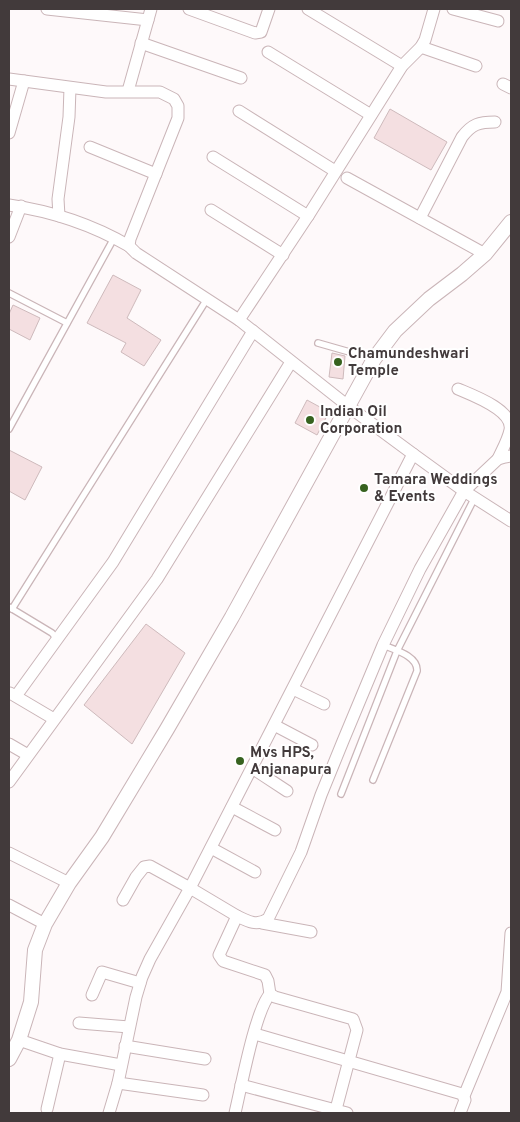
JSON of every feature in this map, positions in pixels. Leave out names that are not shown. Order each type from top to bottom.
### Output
[{"type":"street","points":[[47,9],[149,14],[128,91]]},
{"type":"street","points":[[189,9],[218,14],[255,33],[261,32],[269,9]]},
{"type":"street","points":[[308,9],[406,62]]},
{"type":"street","points":[[239,320],[406,62],[421,47],[425,40],[434,9]]},
{"type":"street","points":[[453,9],[498,21]]},
{"type":"street","points":[[141,43],[240,78]]},
{"type":"street","points":[[421,47],[476,66]]},
{"type":"street","points":[[268,52],[371,115]]},
{"type":"street","points":[[9,79],[106,92],[160,92],[174,100],[178,106],[178,118],[130,239],[129,246]]},
{"type":"street","points":[[9,134],[24,81]]},
{"type":"street","points":[[59,216],[58,199],[69,117],[70,88]]},
{"type":"street","points":[[239,111],[335,171]]},
{"type":"street","points":[[420,218],[462,137],[469,128],[483,122],[495,122]]},
{"type":"street","points":[[90,147],[156,174]]},
{"type":"street","points":[[213,157],[308,216]]},
{"type":"street","points":[[347,178],[485,254]]},
{"type":"street","points":[[9,204],[59,216],[129,246],[136,253],[239,320],[348,406],[464,491],[511,521]]},
{"type":"street","points":[[9,237],[21,206]]},
{"type":"street","points":[[211,210],[283,254]]},
{"type":"street","points":[[9,1059],[20,1040],[33,990],[35,950],[45,924],[69,883],[102,837],[167,729],[232,617],[374,359],[395,331],[429,299],[485,254],[511,222]]},
{"type":"street","points":[[54,719],[12,694],[57,638],[113,562],[253,331]]},
{"type":"street","points":[[9,782],[157,579],[291,362]]},
{"type":"street","points":[[262,923],[268,919],[301,852],[321,795],[383,645],[420,570],[464,491],[498,459],[511,428],[508,418],[489,403],[458,389]]},
{"type":"street","points":[[109,1113],[118,1083],[140,983],[150,959],[211,848],[413,454]]},
{"type":"street","points":[[498,459],[511,456]]},
{"type":"street","points":[[293,689],[324,704]]},
{"type":"street","points":[[274,725],[312,745]]},
{"type":"street","points":[[9,744],[28,755]]},
{"type":"street","points":[[252,768],[287,791]]},
{"type":"street","points":[[232,807],[275,830]]},
{"type":"street","points":[[211,848],[255,872]]},
{"type":"street","points":[[9,853],[69,883]]},
{"type":"street","points":[[123,900],[136,877],[144,867],[150,866],[252,923],[262,923],[311,932]]},
{"type":"street","points":[[9,905],[45,924]]},
{"type":"street","points":[[235,1113],[255,1034],[266,999],[270,994],[265,975],[220,959],[219,955],[237,916]]},
{"type":"street","points":[[460,1113],[464,1096],[509,993],[511,940]]},
{"type":"street","points":[[92,995],[102,972],[140,983]]},
{"type":"street","points":[[241,1085],[339,1112],[357,1030],[353,1019],[270,994]]},
{"type":"street","points":[[79,1023],[129,1027]]},
{"type":"street","points":[[255,1034],[349,1060],[464,1096]]},
{"type":"street","points":[[20,1040],[60,1054],[121,1065]]},
{"type":"street","points":[[125,1046],[205,1059]]},
{"type":"street","points":[[47,1109],[60,1054]]},
{"type":"street","points":[[118,1083],[203,1095]]},
{"type":"lane","points":[[9,429],[114,238]]},
{"type":"lane","points":[[10,293],[67,323]]},
{"type":"lane","points":[[57,638],[52,633],[10,608],[207,299]]},
{"type":"lane","points":[[318,342],[374,359]]},
{"type":"lane","points":[[341,794],[397,651],[475,497]]},
{"type":"lane","points":[[373,780],[417,671],[414,661],[383,645]]},
{"type":"building","points":[[390,109],[447,142],[431,170],[374,138]]},
{"type":"building","points":[[113,275],[141,290],[127,318],[161,340],[144,366],[121,352],[126,343],[87,323]]},
{"type":"building","points":[[13,305],[40,318],[30,340],[9,329],[9,314]]},
{"type":"building","points":[[332,353],[345,356],[343,379],[329,377]]},
{"type":"building","points":[[307,400],[329,412],[317,435],[295,423]]},
{"type":"building","points":[[9,450],[42,467],[25,500],[9,491]]},
{"type":"building","points":[[146,624],[185,653],[132,744],[84,705]]},
{"type":"place","name":"Chamundeshwari Temple","points":[[338,362]]},
{"type":"place","name":"Indian Oil Corporation","points":[[310,420]]},
{"type":"place","name":"Tamara Weddings & Events","points":[[364,488]]},
{"type":"place","name":"Mvs HPS, Anjanapura","points":[[240,761]]}]
